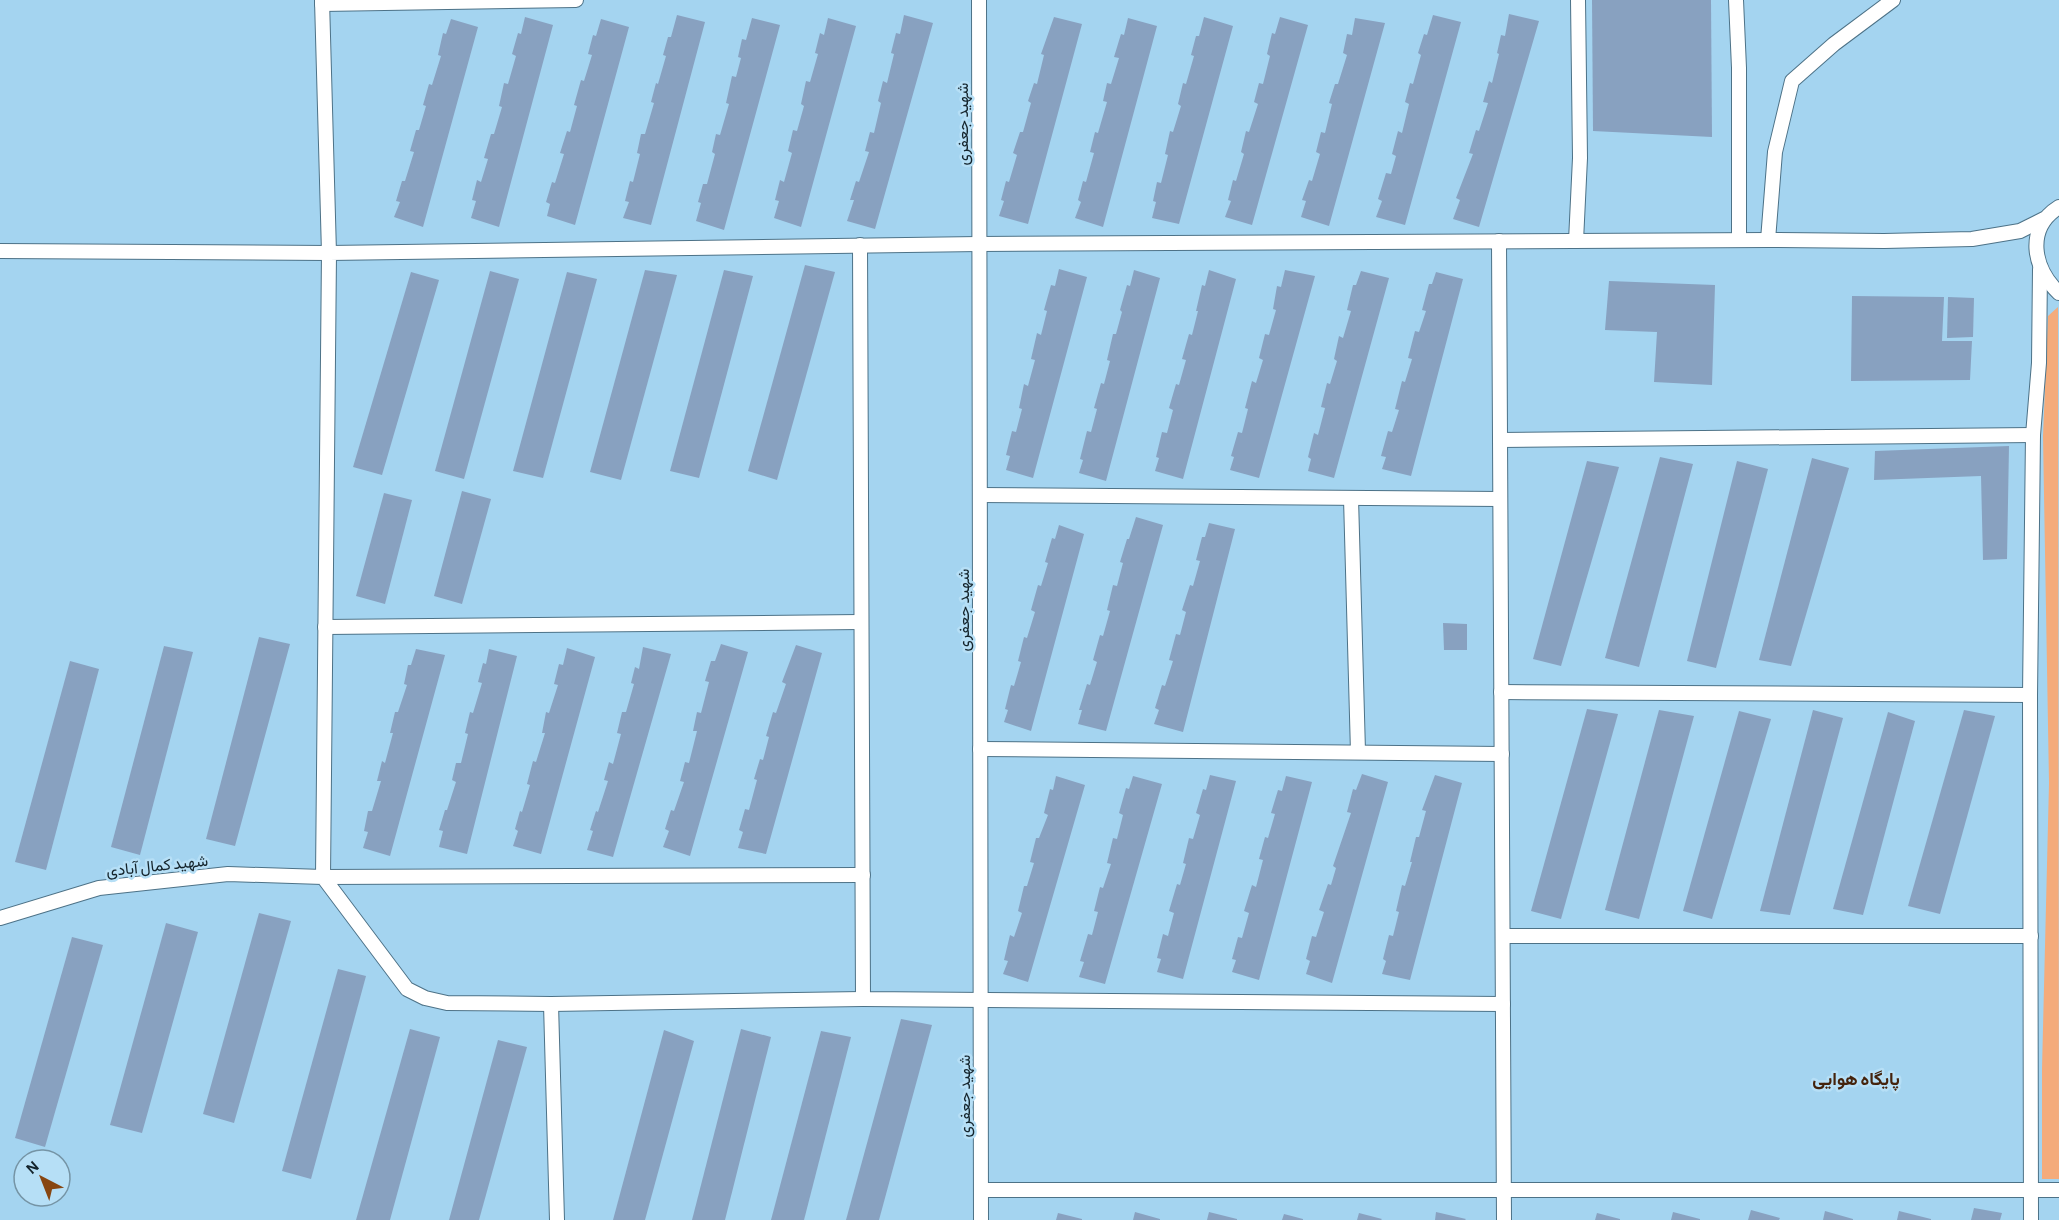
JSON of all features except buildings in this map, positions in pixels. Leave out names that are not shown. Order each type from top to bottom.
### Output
[{"type":"street","points":[[576,0],[322,2],[329,253],[323,877],[407,989],[425,998],[447,1003],[551,1004],[863,999],[1503,1004]]},
{"type":"street","name":"شهید جعفری","points":[[979,0],[981,1220]]},
{"type":"street","points":[[1576,242],[1580,158],[1578,0]]},
{"type":"street","points":[[1736,0],[1739,68],[1739,240]]},
{"type":"street","points":[[1768,240],[1775,152],[1792,81],[1834,44],[1893,0]]},
{"type":"street","points":[[0,250],[329,253],[979,244],[1884,241],[1972,239],[2020,231],[2044,219],[2059,207]]},
{"type":"street","points":[[2031,1220],[2030,695],[2033,435],[2039,363],[2038,232],[2044,219]]},
{"type":"street","points":[[1499,242],[1504,1220]]},
{"type":"street","points":[[860,245],[863,999]]},
{"type":"street","points":[[2040,269],[2047,282],[2059,293]]},
{"type":"street","points":[[1500,440],[2033,435]]},
{"type":"street","points":[[980,495],[1500,499]]},
{"type":"street","points":[[1351,498],[1358,753]]},
{"type":"street","points":[[325,627],[861,622]]},
{"type":"street","points":[[1501,692],[2030,695]]},
{"type":"street","points":[[980,749],[1502,754]]},
{"type":"street","name":"شهید کمال آبادی","points":[[0,918],[99,888],[228,874],[323,877],[863,875]]},
{"type":"street","points":[[1503,936],[2031,936]]},
{"type":"street","points":[[551,1004],[557,1220]]},
{"type":"street","points":[[981,1190],[1504,1188],[2059,1190]]},
{"type":"shaded area","points":[[0,0],[2059,0],[2059,1220],[0,1220]]},
{"type":"shaded area","points":[[2058,307],[2059,1179],[2042,1179],[2042,1069],[2049,783],[2043,436],[2048,316]]},
{"type":"district","name":"پایگاه هوایی","points":[[1856,1079]]}]
